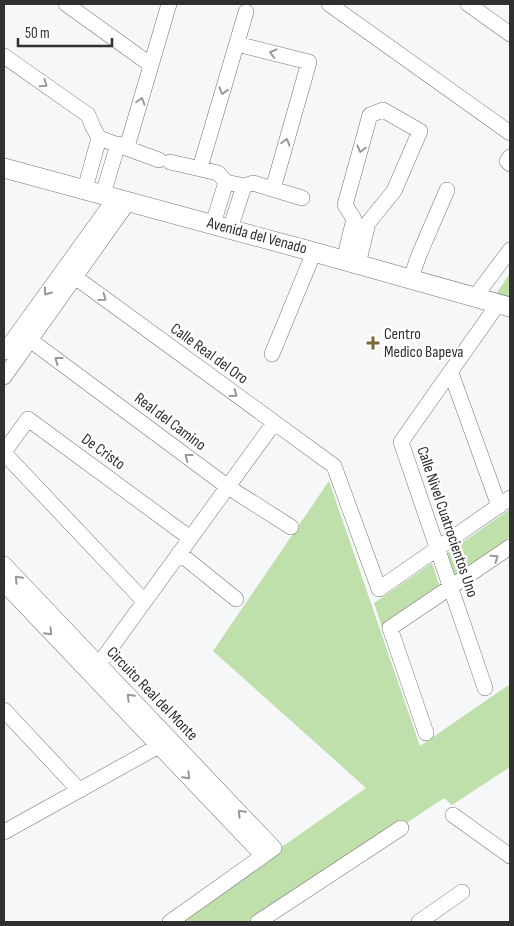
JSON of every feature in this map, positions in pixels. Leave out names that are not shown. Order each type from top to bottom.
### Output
[{"type":"street","points":[[66,4],[151,64]]},
{"type":"street","points":[[14,345],[69,273],[116,197],[123,146],[169,4]]},
{"type":"street","points":[[329,4],[510,133]]},
{"type":"street","points":[[468,4],[504,30]]},
{"type":"street","points":[[490,4],[504,30]]},
{"type":"street","points":[[200,168],[246,12]]},
{"type":"street","points":[[237,44],[309,62],[272,189]]},
{"type":"street","points":[[4,56],[88,115],[92,127],[99,138],[164,161],[218,173],[226,182],[244,186],[254,183],[302,198]]},
{"type":"street","points":[[351,262],[361,221],[394,191],[420,131],[383,110],[370,115],[345,205],[361,221]]},
{"type":"street","points":[[85,189],[99,138]]},
{"type":"street","points":[[510,156],[507,161],[510,164]]},
{"type":"street","name":"Avenida del Venado","points":[[4,168],[411,278],[507,307]]},
{"type":"street","points":[[221,226],[226,182]]},
{"type":"street","points":[[221,226],[244,186]]},
{"type":"street","points":[[411,278],[447,190]]},
{"type":"street","points":[[474,298],[510,250]]},
{"type":"street","points":[[272,354],[314,252]]},
{"type":"street","points":[[4,377],[14,345],[69,273]]},
{"type":"street","name":"Calle Real del Oro","points":[[69,273],[334,466],[379,589],[438,548]]},
{"type":"street","name":"Calle Nivel Cuatrocientos Uno","points":[[485,688],[401,442],[451,373],[507,307]]},
{"type":"street","name":"Real del Camino","points":[[14,345],[291,527]]},
{"type":"street","points":[[438,548],[505,502],[451,373]]},
{"type":"street","name":"De Cristo","points":[[144,601],[4,452],[28,419],[190,538]]},
{"type":"street","points":[[99,664],[274,423]]},
{"type":"street","points":[[426,733],[390,628],[510,548]]},
{"type":"street","points":[[179,553],[236,599]]},
{"type":"street","name":"Circuito Real del Monte","points":[[4,564],[99,664],[165,743]]},
{"type":"street","name":"Circuito Real del Monte","points":[[4,584],[165,743],[269,852],[170,922]]},
{"type":"street","points":[[4,710],[79,790]]},
{"type":"street","points":[[4,832],[165,743]]},
{"type":"street","points":[[452,815],[510,856]]},
{"type":"street","points":[[268,920],[401,828]]},
{"type":"street","points":[[419,922],[462,892]]},
{"type":"street","points":[[431,922],[441,907]]},
{"type":"green space","points":[[510,273],[510,298],[496,294]]},
{"type":"green space","points":[[329,481],[420,746],[510,684],[510,767],[452,805],[444,798],[258,922],[175,922],[366,788],[213,651]]},
{"type":"green space","points":[[510,509],[510,537],[455,576],[446,554]]},
{"type":"green space","points":[[432,563],[440,587],[382,627],[374,603]]},
{"type":"place","name":"Centro Medico Bapeva","points":[[373,343]]}]
